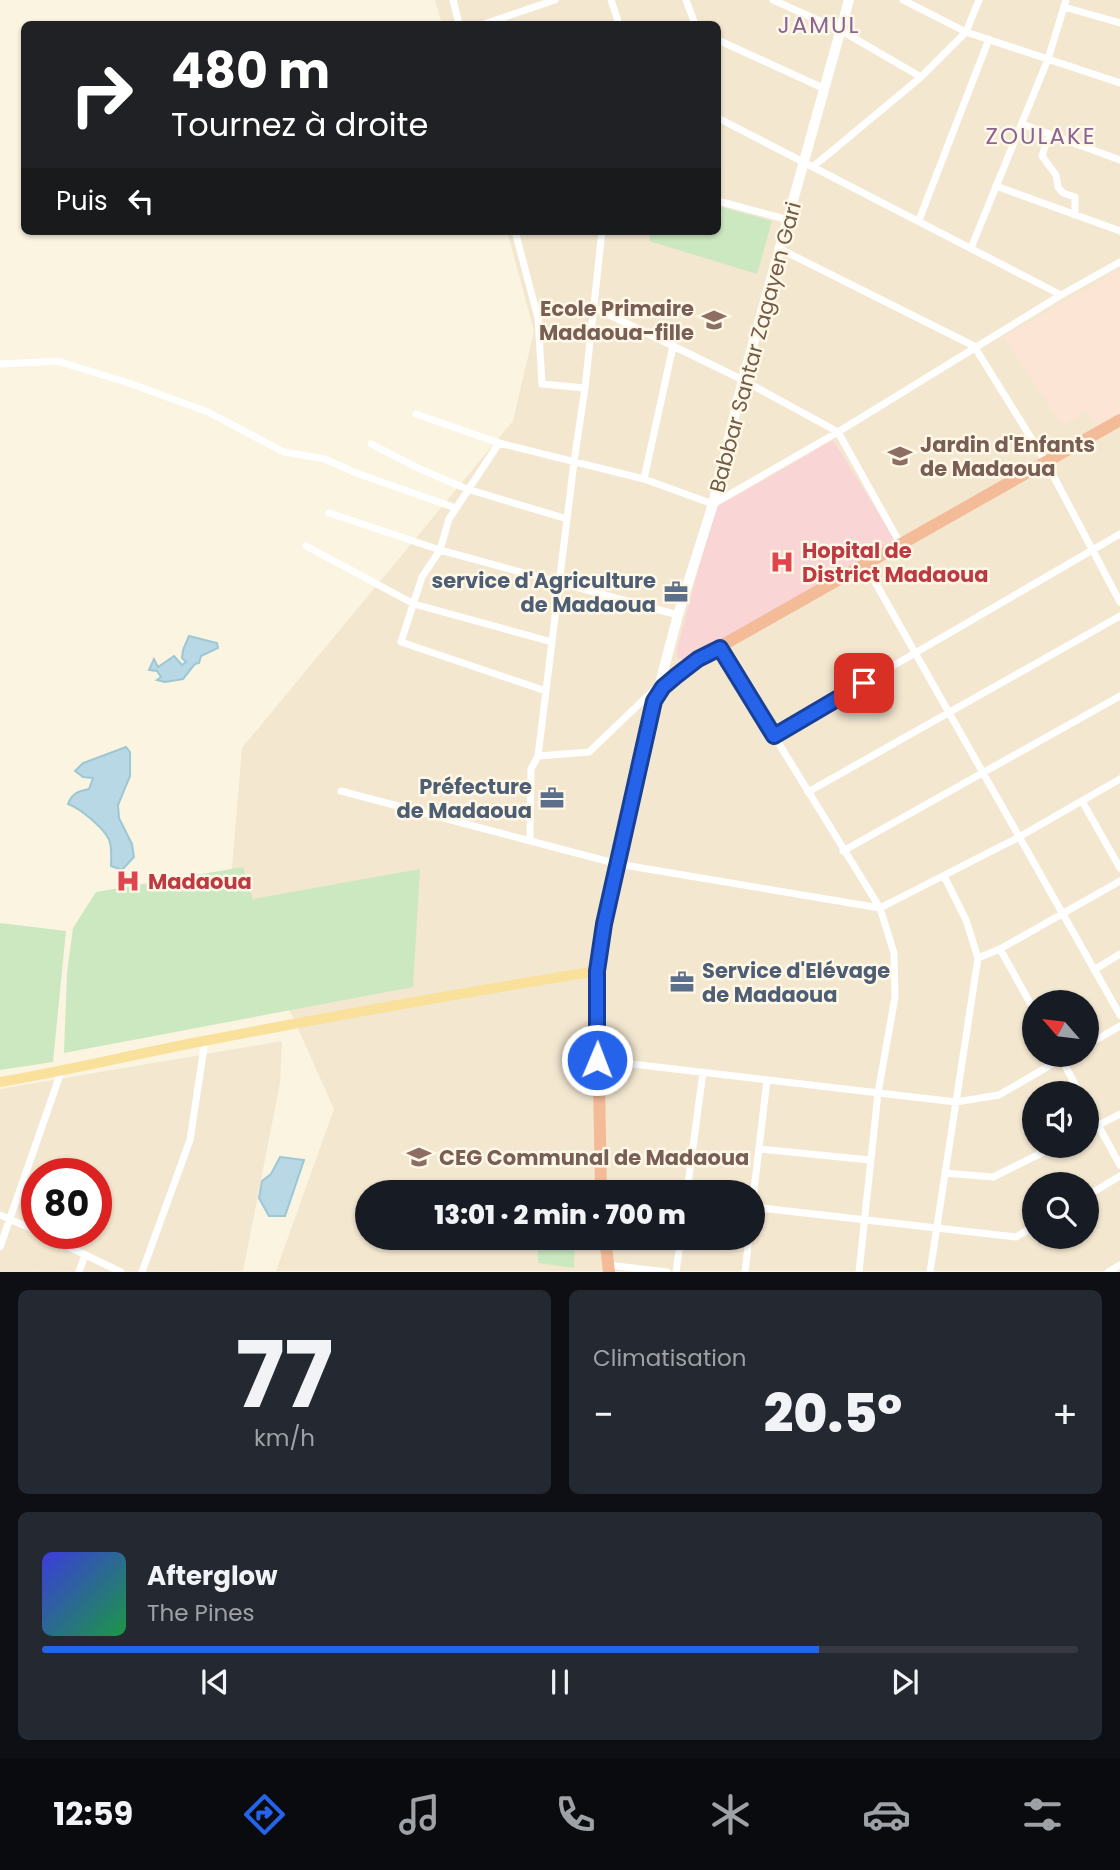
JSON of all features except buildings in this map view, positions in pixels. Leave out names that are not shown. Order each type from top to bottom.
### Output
[{"type":"highway","points":[[601,1180],[597,971],[604,924],[658,689],[698,659],[1120,419]]},
{"type":"highway","points":[[606,1250],[608,1268]]},
{"type":"main road","points":[[0,1082],[410,1002],[597,971]]},
{"type":"street","points":[[453,0],[458,21]]},
{"type":"street","points":[[493,21],[555,0]]},
{"type":"street","points":[[611,0],[617,21]]},
{"type":"street","points":[[686,0],[694,21]]},
{"type":"street","points":[[773,0],[840,30],[921,77]]},
{"type":"street","name":"Babbar Santar Zagayen Gari","points":[[658,689],[713,504],[743,380],[780,249],[810,164],[825,89],[849,0]]},
{"type":"street","points":[[903,0],[966,32],[1120,83]]},
{"type":"street","points":[[810,164],[921,77],[966,32],[979,0]]},
{"type":"street","points":[[971,248],[1048,59],[1065,4],[1120,23]]},
{"type":"street","points":[[919,220],[989,39]]},
{"type":"street","points":[[721,41],[825,89]]},
{"type":"street","points":[[721,120],[1061,295]]},
{"type":"street","points":[[1022,124],[1120,160]]},
{"type":"street","points":[[1049,134],[1042,156],[1056,175],[1062,193],[1075,197],[1074,215]]},
{"type":"street","points":[[996,186],[1120,231]]},
{"type":"street","points":[[721,202],[789,220]]},
{"type":"street","points":[[516,235],[538,318],[542,384],[585,388]]},
{"type":"street","points":[[530,841],[531,769],[538,756],[585,388],[602,235]]},
{"type":"street","points":[[780,249],[974,346],[1046,461],[1120,602]]},
{"type":"street","points":[[416,414],[499,443],[644,479],[713,504],[838,432],[974,346],[1120,262]]},
{"type":"street","points":[[593,307],[743,380],[838,432],[901,545]]},
{"type":"street","points":[[644,479],[673,346]]},
{"type":"street","points":[[0,364],[57,361],[129,383],[208,412],[284,452],[325,459],[356,473],[456,508]]},
{"type":"street","points":[[499,443],[449,519],[440,550],[422,577],[401,642],[546,691]]},
{"type":"street","points":[[371,444],[467,489],[567,519]]},
{"type":"street","points":[[328,513],[440,550],[678,615]]},
{"type":"street","points":[[774,736],[1120,534]]},
{"type":"street","points":[[306,546],[414,604],[552,642]]},
{"type":"street","points":[[866,565],[1120,1015]]},
{"type":"street","points":[[808,792],[1120,616]]},
{"type":"street","points":[[720,648],[880,908],[894,953],[895,997],[878,1093],[859,1272]]},
{"type":"street","points":[[538,756],[589,751],[658,689]]},
{"type":"street","points":[[843,851],[1120,696]]},
{"type":"street","points":[[341,790],[618,864],[880,908],[1019,837],[1120,779]]},
{"type":"street","points":[[1082,801],[1120,867]]},
{"type":"street","points":[[930,1272],[978,958],[966,920],[944,876]]},
{"type":"street","points":[[978,958],[1120,881]]},
{"type":"street","points":[[1000,948],[1023,990]]},
{"type":"street","points":[[1094,970],[1120,954]]},
{"type":"street","points":[[1099,1038],[1120,1026]]},
{"type":"street","points":[[142,1272],[190,1140],[205,1041]]},
{"type":"street","points":[[597,1060],[956,1102],[999,1095],[1044,1068]]},
{"type":"street","points":[[0,1247],[61,1072]]},
{"type":"street","points":[[689,1180],[703,1072]]},
{"type":"street","points":[[755,1180],[767,1080]]},
{"type":"street","points":[[1099,1125],[1120,1114]]},
{"type":"street","points":[[1099,1128],[1120,1165]]},
{"type":"street","points":[[759,1149],[870,1160]]},
{"type":"street","points":[[945,1173],[993,1177],[1032,1158]]},
{"type":"street","points":[[1099,1189],[1120,1176]]},
{"type":"street","points":[[765,1209],[1016,1237],[1022,1233]]},
{"type":"street","points":[[0,1215],[21,1223]]},
{"type":"street","points":[[73,1249],[121,1272]]},
{"type":"street","points":[[676,1272],[679,1250]]},
{"type":"street","points":[[745,1272],[748,1250]]},
{"type":"street","points":[[79,1272],[85,1255]]},
{"type":"street","points":[[1108,1272],[1120,1265]]},
{"type":"street","points":[[608,1268],[667,1272]]},
{"type":"shaded area","points":[[435,0],[1120,0],[1120,1271],[276,1271],[334,1109],[231,879],[242,748],[513,421],[534,331],[508,235],[721,235],[721,21],[441,21]]},
{"type":"shaded area","points":[[1120,269],[1120,415],[1099,428],[1086,412],[1062,426],[1004,337]]},
{"type":"shaded area","name":"Hopital de District Madaoua","points":[[833,440],[897,543],[693,657],[677,659],[677,649],[715,508]]},
{"type":"shaded area","points":[[282,1041],[280,1083],[243,1271],[0,1272],[0,1089]]},
{"type":"green space","points":[[721,207],[772,221],[757,274],[649,241],[650,235],[721,235]]},
{"type":"green space","points":[[243,867],[253,899],[420,869],[413,987],[64,1053],[67,973],[73,928],[96,892]]},
{"type":"green space","points":[[0,923],[66,931],[53,1062],[0,1070]]},
{"type":"green space","points":[[538,1250],[575,1250],[574,1268],[538,1263]]},
{"type":"water","points":[[189,636],[217,643],[218,648],[201,656],[199,663],[195,664],[183,679],[165,682],[157,680],[161,677],[157,671],[149,670],[154,659],[158,667],[174,656],[182,665],[186,662],[182,658]]},
{"type":"water","points":[[126,747],[130,752],[130,776],[118,805],[119,818],[132,844],[134,857],[122,870],[111,866],[111,846],[104,832],[86,815],[68,804],[76,793],[89,789],[93,778],[83,777],[75,771],[83,763]]},
{"type":"water","points":[[280,1157],[304,1160],[285,1216],[269,1216],[259,1198],[262,1181],[271,1174]]},
{"type":"place","name":"Ecole Primaire Madaoua-fille","points":[[714,320]]},
{"type":"place","name":"Jardin d'Enfants de Madaoua","points":[[900,456]]},
{"type":"place","name":"Hopital de District Madaoua","points":[[782,562]]},
{"type":"place","name":"service d'Agriculture de Madaoua","points":[[676,592]]},
{"type":"place","name":"Préfecture de Madaoua","points":[[552,798]]},
{"type":"place","name":"Madaoua","points":[[128,881]]},
{"type":"place","name":"Service d'Elévage de Madaoua","points":[[682,982]]},
{"type":"place","name":"CEG Communal de Madaoua","points":[[419,1157]]},
{"type":"district","name":"JAMUL","points":[[819,25]]},
{"type":"district","name":"ZOULAKE","points":[[1041,136]]},
{"type":"route","points":[[597,1060],[597,971],[604,924],[657,693],[698,659],[720,648],[774,736],[864,683]]}]
